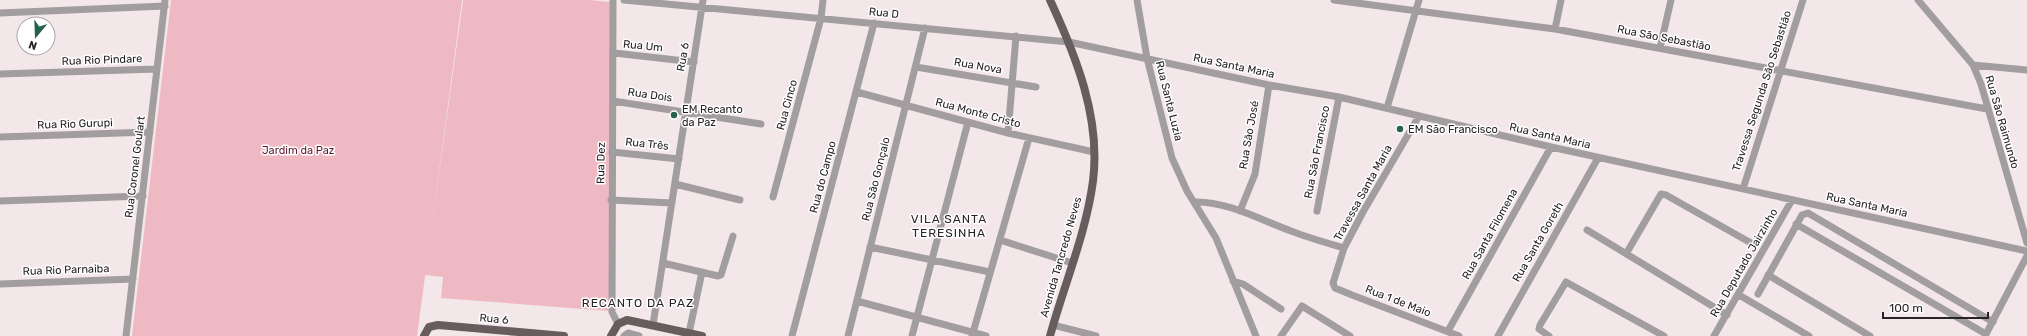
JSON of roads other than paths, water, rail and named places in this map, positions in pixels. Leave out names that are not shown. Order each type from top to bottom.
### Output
[{"type":"main road","name":"Avenida Tancredo Neves","points":[[1050,0],[1069,42],[1085,90],[1092,124],[1094,152],[1093,179],[1090,198],[1050,336]]},
{"type":"main road","points":[[611,336],[618,324],[627,320],[702,336]]},
{"type":"main road","name":"Rua 6","points":[[425,334],[428,327],[438,325],[564,336]]},
{"type":"street","name":"Rua Dez","points":[[613,0],[614,53],[611,200],[612,312],[618,324]]},
{"type":"street","name":"Rua D","points":[[624,0],[703,3],[822,18],[1069,42]]},
{"type":"street","points":[[822,18],[823,0]]},
{"type":"street","name":"Rua Santa Luzia","points":[[1137,0],[1147,58],[1172,158],[1194,202],[1216,238],[1256,336]]},
{"type":"street","name":"Rua São Sebastião","points":[[1334,0],[1555,29],[1987,108]]},
{"type":"street","points":[[1387,108],[1419,0]]},
{"type":"street","points":[[1555,29],[1561,0]]},
{"type":"street","points":[[1660,48],[1671,0]]},
{"type":"street","name":"Travessa Segunda São Sebastião","points":[[1743,189],[1779,71],[1803,0]]},
{"type":"street","name":"Rua São Raimundo","points":[[1918,0],[1973,65],[2027,243]]},
{"type":"street","points":[[0,13],[165,3]]},
{"type":"street","name":"Rua Coronel Goulart","points":[[126,336],[165,3]]},
{"type":"street","name":"Rua 6","points":[[675,184],[685,111],[703,3]]},
{"type":"street","name":"Rua Cinco","points":[[773,197],[822,18]]},
{"type":"street","name":"Rua do Campo","points":[[792,336],[874,23]]},
{"type":"street","name":"Rua São Gonçalo","points":[[848,336],[925,28]]},
{"type":"street","points":[[1008,132],[1016,36]]},
{"type":"street","name":"Rua Santa Maria","points":[[1069,42],[1269,85],[1339,97],[1598,158],[2027,251]]},
{"type":"street","name":"Rua Um","points":[[614,53],[694,62]]},
{"type":"street","points":[[1973,65],[2027,70]]},
{"type":"street","name":"Rua Nova","points":[[916,67],[1036,87]]},
{"type":"street","name":"Rua Rio Pindare","points":[[0,74],[157,69]]},
{"type":"street","name":"Rua São José","points":[[1240,211],[1254,174],[1269,85]]},
{"type":"street","name":"Rua Monte Cristo","points":[[857,92],[1029,138],[1094,152]]},
{"type":"street","name":"Rua São Francisco","points":[[1318,211],[1339,97]]},
{"type":"street","name":"Rua Dois","points":[[613,101],[762,124]]},
{"type":"street","name":"Travessa Santa Maria","points":[[1333,283],[1344,248],[1380,181],[1419,116]]},
{"type":"street","points":[[912,336],[968,122]]},
{"type":"street","name":"Rua Rio Gurupi","points":[[0,137],[150,132]]},
{"type":"street","points":[[972,334],[1029,138]]},
{"type":"street","name":"Rua Santa Filomena","points":[[1448,331],[1551,147]]},
{"type":"street","name":"Rua Três","points":[[612,152],[679,159]]},
{"type":"street","name":"Rua Santa Goreth","points":[[1498,336],[1598,158]]},
{"type":"street","points":[[653,325],[675,184],[740,200]]},
{"type":"street","points":[[1626,254],[1661,194],[1666,195],[1751,243]]},
{"type":"street","points":[[0,201],[143,196]]},
{"type":"street","points":[[611,200],[672,203]]},
{"type":"street","name":"Rua Deputado Jairzinho","points":[[1714,336],[1739,295],[1792,200]]},
{"type":"street","points":[[1194,202],[1208,203],[1240,211],[1292,232],[1344,248]]},
{"type":"street","points":[[1758,294],[1796,224],[1804,213],[1813,215],[1993,322]]},
{"type":"street","points":[[1796,224],[1985,335],[2027,256]]},
{"type":"street","points":[[1587,230],[1727,315]]},
{"type":"street","points":[[663,263],[721,275],[734,236]]},
{"type":"street","points":[[1000,240],[1072,263]]},
{"type":"street","points":[[870,247],[990,272]]},
{"type":"street","points":[[689,333],[702,272]]},
{"type":"street","points":[[1768,275],[1870,336]]},
{"type":"street","name":"Rua Rio Parnaiba","points":[[0,284],[133,279]]},
{"type":"street","points":[[1233,281],[1243,284],[1281,309]]},
{"type":"street","points":[[1549,336],[1541,332],[1539,329],[1540,325],[1566,282],[1664,336]]},
{"type":"street","name":"Rua 1 de Maio","points":[[1333,283],[1335,288],[1459,336]]},
{"type":"street","points":[[1739,295],[1809,336]]},
{"type":"street","points":[[857,301],[972,334],[986,336]]},
{"type":"street","points":[[1281,336],[1302,306],[1350,336]]},
{"type":"street","points":[[1053,325],[1096,336]]},
{"type":"street","points":[[624,336],[628,333],[638,336]]},
{"type":"place","name":"EM Recanto da Paz","points":[[674,115]]},
{"type":"place","name":"EM São Francisco","points":[[1400,129]]},
{"type":"district","name":"VILA SANTA TERESINHA","points":[[949,226]]},
{"type":"district","name":"RECANTO DA PAZ","points":[[638,303]]},
{"type":"park label","name":"Jardim da Paz","points":[[298,150]]}]
